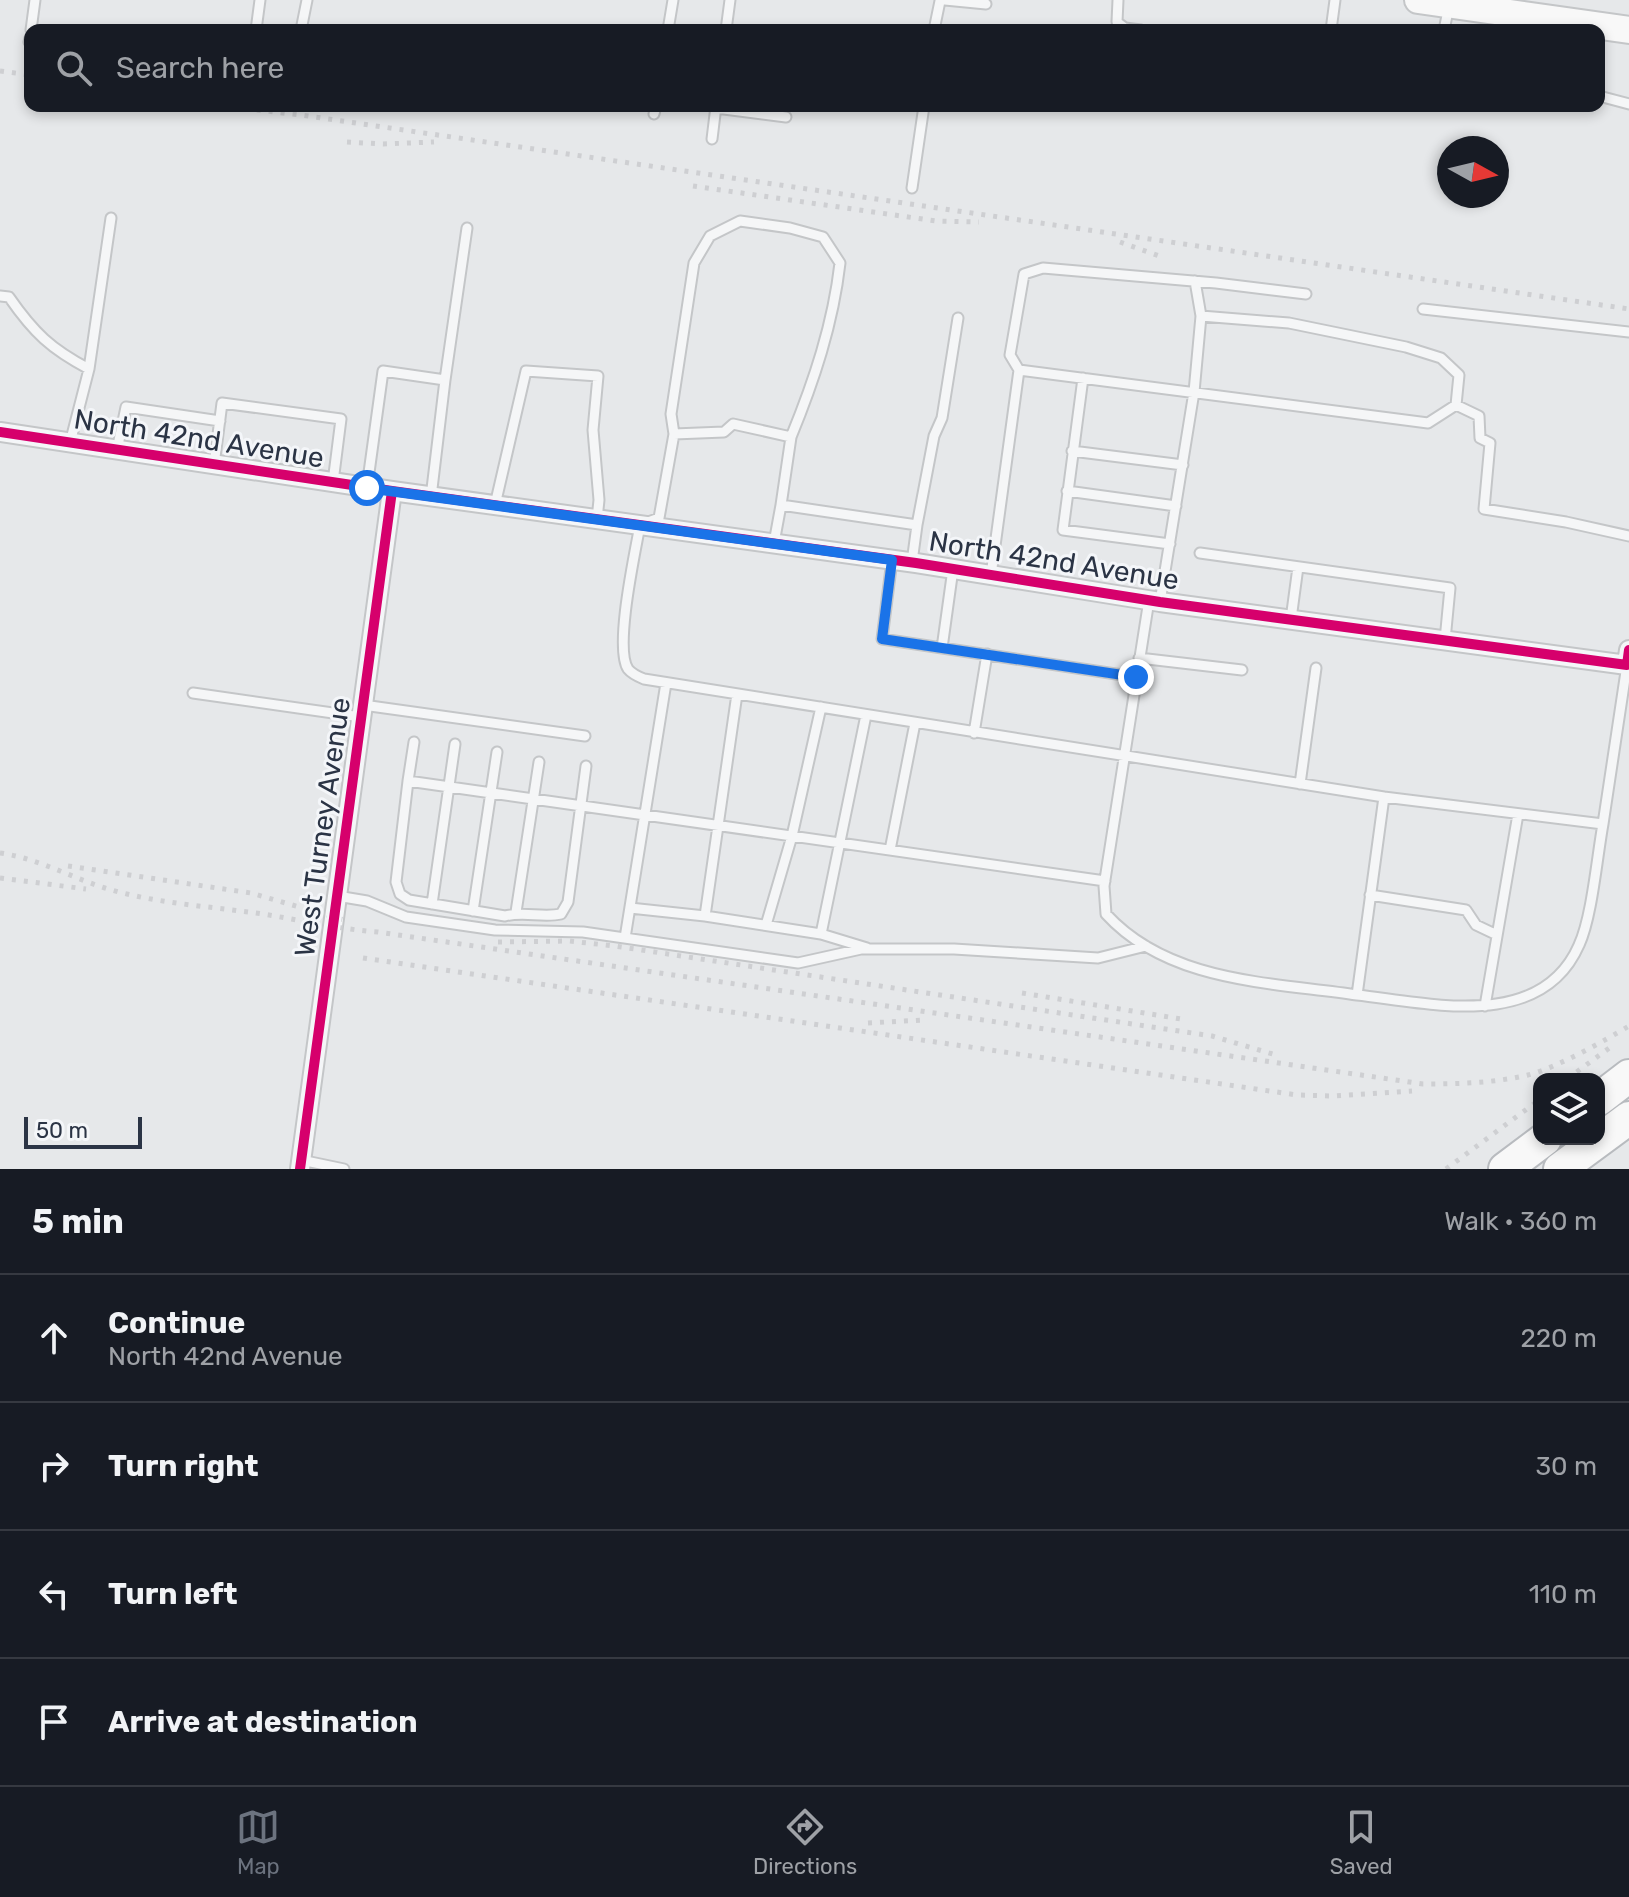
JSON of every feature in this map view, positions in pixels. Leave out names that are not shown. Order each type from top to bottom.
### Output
[{"type":"highway","points":[[1605,1094],[1629,1076]]},
{"type":"highway","points":[[1560,1169],[1629,1118]]},
{"type":"highway","points":[[1505,1169],[1537,1145]]},
{"type":"main road","points":[[1418,0],[1447,17],[1492,5],[1596,24]]},
{"type":"main road","points":[[1605,26],[1629,30]]},
{"type":"street","name":"North 42nd Avenue","points":[[0,432],[367,488],[912,562],[1154,601],[1445,640],[1628,657]]},
{"type":"street","name":"West Turney Avenue","points":[[301,1164],[392,491]]},
{"type":"lane","points":[[32,24],[35,0]]},
{"type":"lane","points":[[257,24],[260,0]]},
{"type":"lane","points":[[302,24],[307,0]]},
{"type":"lane","points":[[669,24],[673,0]]},
{"type":"lane","points":[[727,24],[730,0]]},
{"type":"lane","points":[[1118,0],[1117,22],[1120,24]]},
{"type":"lane","points":[[1332,24],[1335,0]]},
{"type":"lane","points":[[935,24],[940,1],[986,4]]},
{"type":"lane","points":[[1605,98],[1629,104]]},
{"type":"lane","points":[[712,139],[715,112]]},
{"type":"lane","points":[[751,112],[786,117]]},
{"type":"lane","points":[[912,188],[923,112]]},
{"type":"lane","points":[[70,443],[89,369],[111,218]]},
{"type":"lane","points":[[774,543],[791,437],[814,378],[836,296],[840,263],[823,237],[790,228],[740,221],[710,236],[694,263],[671,414],[674,434],[659,518],[640,525],[622,641],[627,668],[635,675],[666,683],[1124,757],[1384,797],[1603,824]]},
{"type":"lane","points":[[431,497],[467,228]]},
{"type":"lane","points":[[991,575],[1019,370],[1010,355],[1024,274],[1043,268],[1306,294]]},
{"type":"lane","points":[[1195,281],[1201,316],[1194,392],[1170,544],[1139,658],[1103,900],[1106,914],[1128,935],[1180,964],[1206,973],[1357,995],[1450,1006],[1485,1006],[1507,1002],[1543,988],[1558,977],[1570,962],[1584,932],[1628,657]]},
{"type":"lane","points":[[0,296],[9,297],[24,319],[57,352],[89,369]]},
{"type":"lane","points":[[1423,309],[1629,332]]},
{"type":"lane","points":[[1201,316],[1289,323],[1406,347],[1441,358],[1459,375],[1456,405]]},
{"type":"lane","points":[[912,562],[934,436],[942,418],[958,318]]},
{"type":"lane","points":[[1019,370],[1428,423],[1456,405]]},
{"type":"lane","points":[[367,488],[383,371],[445,380]]},
{"type":"lane","points":[[495,505],[526,371],[598,376],[593,430],[599,500],[597,519]]},
{"type":"lane","points":[[1083,378],[1063,530],[1170,544]]},
{"type":"lane","points":[[214,465],[222,403],[341,419],[333,482]]},
{"type":"lane","points":[[1456,405],[1479,416],[1480,438],[1490,443],[1484,509],[1629,536]]},
{"type":"lane","points":[[117,450],[126,407],[220,421]]},
{"type":"lane","points":[[674,434],[724,432],[733,424],[791,437]]},
{"type":"lane","points":[[1072,451],[1183,465]]},
{"type":"lane","points":[[1067,491],[1176,506]]},
{"type":"lane","points":[[781,505],[917,525]]},
{"type":"lane","points":[[1200,553],[1450,588],[1445,640]]},
{"type":"lane","points":[[892,560],[882,639],[1136,677]]},
{"type":"lane","points":[[1291,619],[1298,567]]},
{"type":"lane","points":[[942,648],[953,569]]},
{"type":"lane","points":[[974,733],[987,654]]},
{"type":"lane","points":[[1139,658],[1242,670]]},
{"type":"lane","points":[[1300,784],[1316,668]]},
{"type":"lane","points":[[625,938],[666,683]]},
{"type":"lane","points":[[193,693],[585,736]]},
{"type":"lane","points":[[705,916],[737,694]]},
{"type":"lane","points":[[766,925],[792,836],[821,707]]},
{"type":"lane","points":[[821,934],[866,715]]},
{"type":"lane","points":[[890,850],[915,723]]},
{"type":"lane","points":[[414,742],[397,888],[400,894],[409,900],[505,916],[516,912],[553,916],[564,911],[568,902],[586,766]]},
{"type":"lane","points":[[432,904],[455,744]]},
{"type":"lane","points":[[473,911],[497,752]]},
{"type":"lane","points":[[516,912],[539,762]]},
{"type":"lane","points":[[408,781],[1105,881]]},
{"type":"lane","points":[[1357,995],[1384,797]]},
{"type":"lane","points":[[1485,1006],[1518,814]]},
{"type":"lane","points":[[1370,895],[1466,910],[1476,925],[1497,935]]},
{"type":"lane","points":[[337,896],[367,901],[406,917],[495,930],[583,932],[798,963],[851,951],[871,950],[954,949],[1098,958],[1146,946]]},
{"type":"lane","points":[[630,908],[821,934],[871,950]]},
{"type":"lane","points":[[301,1164],[344,1169]]},
{"type":"railway","points":[[0,71],[24,74]]},
{"type":"railway","points":[[274,112],[1629,309]]},
{"type":"railway","points":[[347,142],[434,142]]},
{"type":"railway","points":[[693,186],[936,221],[979,222]]},
{"type":"railway","points":[[1120,242],[1162,257]]},
{"type":"railway","points":[[0,853],[40,863],[105,888],[161,901],[1423,1084],[1502,1080],[1539,1072],[1629,1026]]},
{"type":"railway","points":[[68,866],[251,893],[344,920]]},
{"type":"railway","points":[[0,878],[86,889]]},
{"type":"railway","points":[[498,942],[569,941],[615,946],[1212,1036],[1276,1055]]},
{"type":"railway","points":[[363,958],[1297,1095],[1412,1091]]},
{"type":"railway","points":[[1022,993],[1181,1019]]},
{"type":"railway","points":[[868,1023],[923,1020]]},
{"type":"railway","points":[[1575,1073],[1612,1046]]},
{"type":"railway","points":[[1446,1169],[1533,1104]]},
{"type":"cycle path","points":[[0,432],[392,491],[916,563],[1160,602],[1627,665],[1629,650]]},
{"type":"cycle path","points":[[300,1169],[392,491]]},
{"type":"route","points":[[367,488],[892,560],[882,639],[1136,677]]}]
